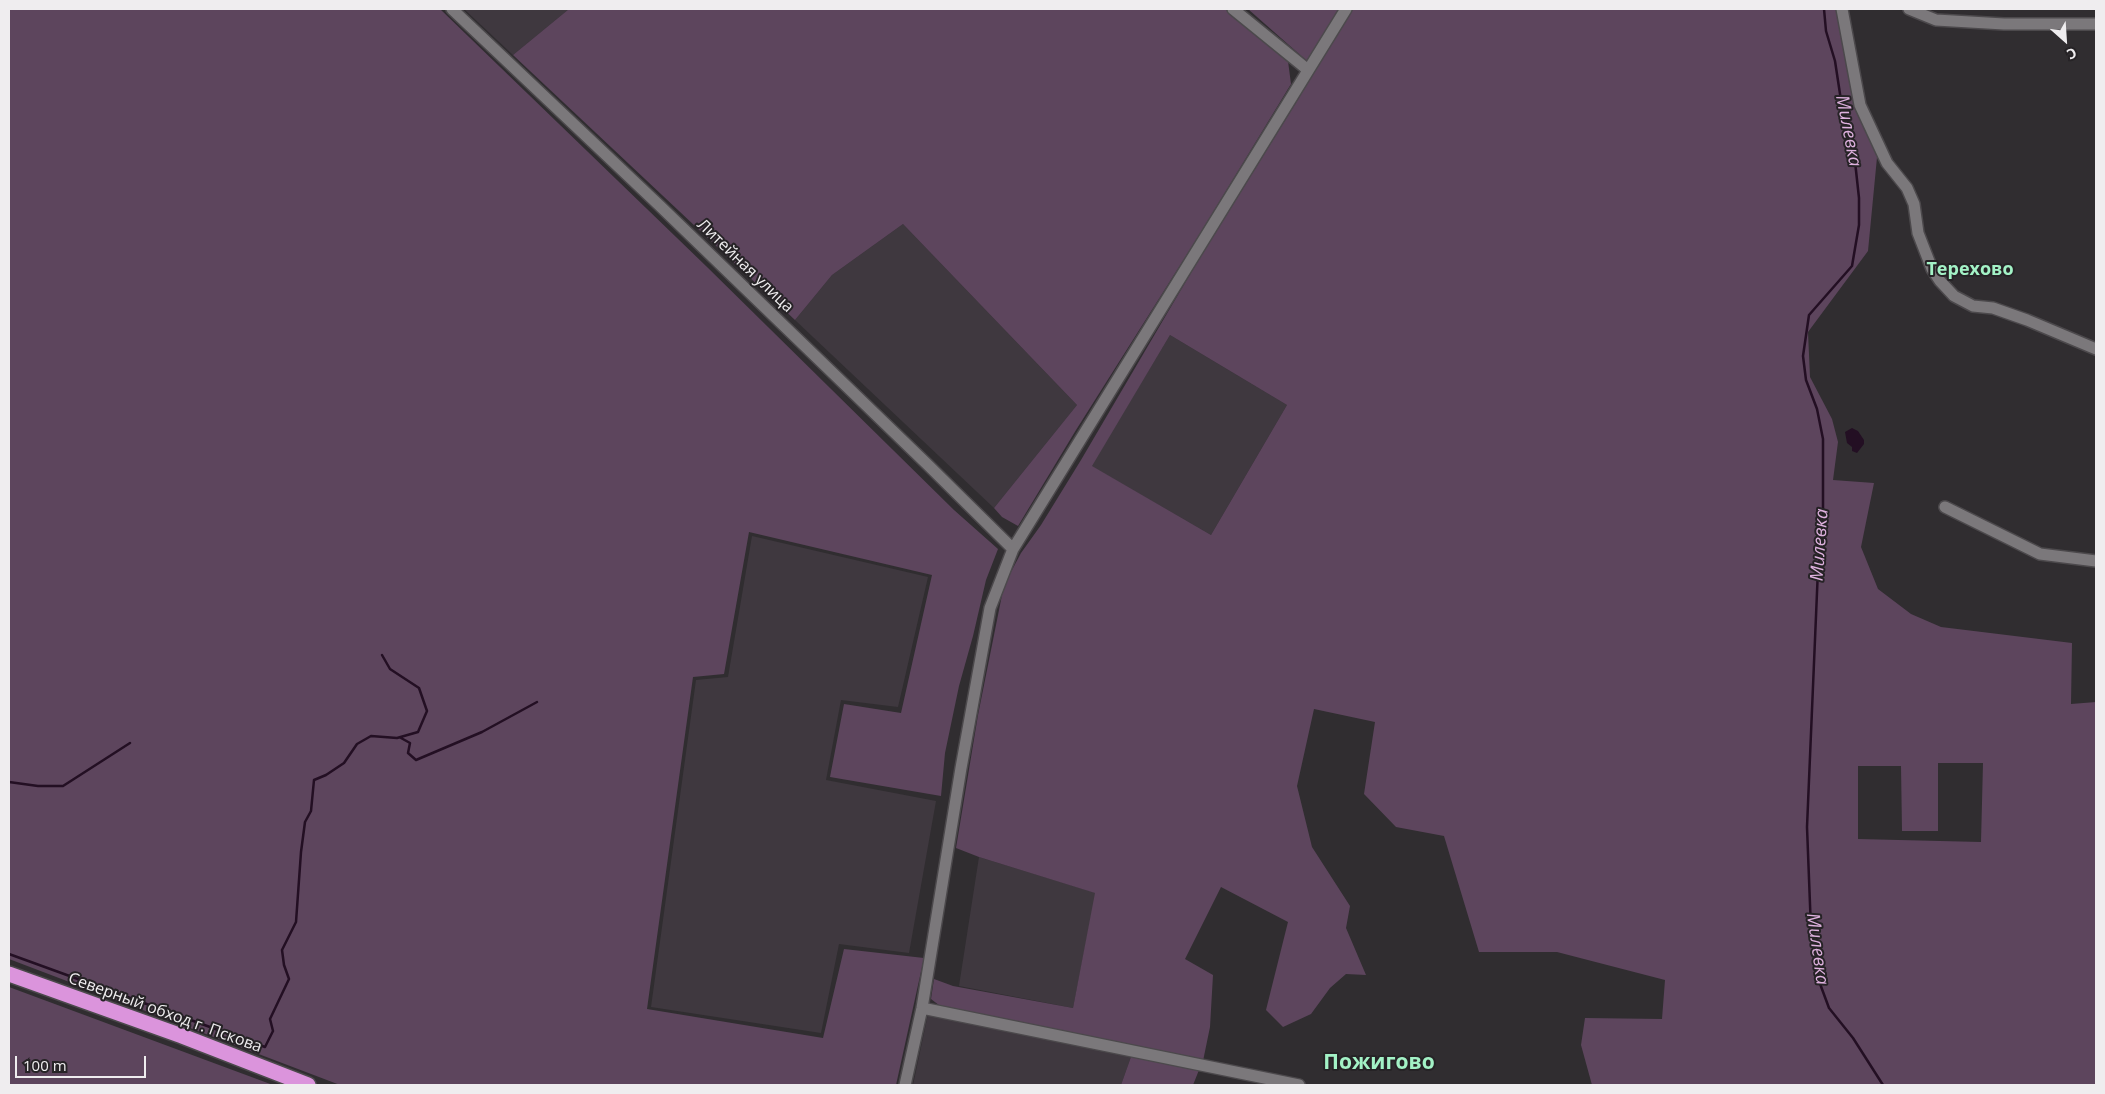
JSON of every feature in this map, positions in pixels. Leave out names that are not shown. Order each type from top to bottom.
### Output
[{"type":"highway","name":"Северный обход г. Пскова","points":[[9,974],[182,1036],[308,1085]]},
{"type":"street","name":"Литейная улица","points":[[452,9],[709,254],[1013,550]]},
{"type":"street","points":[[1233,9],[1308,70]]},
{"type":"street","points":[[905,1085],[922,1008],[961,768],[990,608],[1013,550],[1346,9]]},
{"type":"street","points":[[1842,9],[1860,105],[1887,163],[1907,188],[1914,204],[1918,233],[1932,269],[1940,281],[1954,296],[1973,306],[1993,308],[2096,349]]},
{"type":"street","points":[[1909,9],[1936,20],[2004,24],[2096,24]]},
{"type":"street","points":[[1945,507],[2040,554],[2096,561]]},
{"type":"street","points":[[922,1008],[1299,1085]]},
{"type":"shaded area","points":[[9,9],[440,9],[706,266],[954,510],[998,549],[986,580],[959,686],[945,753],[941,796],[830,777],[844,704],[901,713],[932,575],[749,532],[724,674],[693,677],[647,1009],[823,1038],[844,949],[924,958],[896,1085],[340,1085],[9,959]]},
{"type":"shaded area","points":[[464,9],[569,9],[513,55]]},
{"type":"shaded area","points":[[569,9],[1225,9],[1288,61],[1291,84],[1018,526],[1002,517],[994,508],[1077,405],[903,224],[832,275],[795,320],[513,55]]},
{"type":"shaded area","points":[[1248,9],[1339,9],[1307,61]]},
{"type":"shaded area","points":[[1348,9],[1842,9],[1857,75],[1878,147],[1868,251],[1808,332],[1810,377],[1832,419],[1838,442],[1833,480],[1874,483],[1861,547],[1878,589],[1911,614],[1941,627],[2072,643],[2071,704],[2096,702],[2096,1085],[1592,1085],[1581,1045],[1585,1018],[1662,1019],[1665,980],[1557,952],[1479,952],[1444,836],[1396,827],[1364,794],[1375,722],[1314,709],[1297,786],[1312,847],[1350,906],[1346,928],[1366,975],[1346,974],[1330,988],[1311,1014],[1283,1027],[1266,1010],[1288,922],[1221,887],[1185,959],[1213,975],[1210,1027],[1203,1061],[944,1009],[931,999],[934,979],[953,986],[1073,1008],[1095,893],[956,848],[978,715],[1004,585],[1021,553],[1041,525],[1081,460],[1199,259],[1297,101]],"holes":[[[1170,335],[1287,405],[1211,535],[1092,466]],[[1938,763],[1983,763],[1981,842],[1858,839],[1858,766],[1901,766],[1902,831],[1938,831]]]},
{"type":"shaded area","points":[[903,224],[1077,405],[994,508],[795,320],[832,275]]},
{"type":"shaded area","points":[[1170,335],[1287,405],[1211,535],[1091,466]]},
{"type":"shaded area","points":[[1852,428],[1858,431],[1864,440],[1864,444],[1857,453],[1852,451],[1852,447],[1847,443],[1845,432]]},
{"type":"shaded area","points":[[752,536],[928,577],[898,707],[841,700],[826,780],[936,801],[909,953],[839,944],[821,1033],[651,1007],[696,680],[728,677]]},
{"type":"shaded area","points":[[979,857],[1096,893],[1073,1008],[959,986]]},
{"type":"shaded area","points":[[9,987],[273,1085],[9,1085]]},
{"type":"shaded area","points":[[928,1014],[1132,1054],[1121,1085],[913,1085]]},
{"type":"shaded area","points":[[1132,1054],[1199,1070],[1193,1085],[1121,1085]]},
{"type":"waterway","name":"Милевка","points":[[1824,9],[1826,31],[1835,61],[1842,107],[1852,134],[1859,198],[1859,225],[1852,266],[1809,315],[1803,356],[1806,380],[1817,409],[1823,439],[1823,537],[1818,569],[1807,827],[1811,930],[1819,981],[1829,1008],[1853,1038],[1883,1085]]},
{"type":"waterway","points":[[9,954],[265,1047],[273,1031],[270,1019],[289,979],[284,965],[282,950],[296,922],[301,852],[305,822],[311,811],[314,780],[326,775],[344,763],[357,744],[371,736],[397,738],[418,732],[427,711],[419,688],[390,669],[382,655]]},
{"type":"waterway","points":[[401,738],[410,743],[408,753],[416,760],[482,732],[537,702]]},
{"type":"waterway","points":[[9,782],[38,786],[63,786],[130,743]]},
{"type":"district","name":"Терехово","points":[[1970,270]]},
{"type":"district","name":"Пожигово","points":[[1379,1063]]}]
